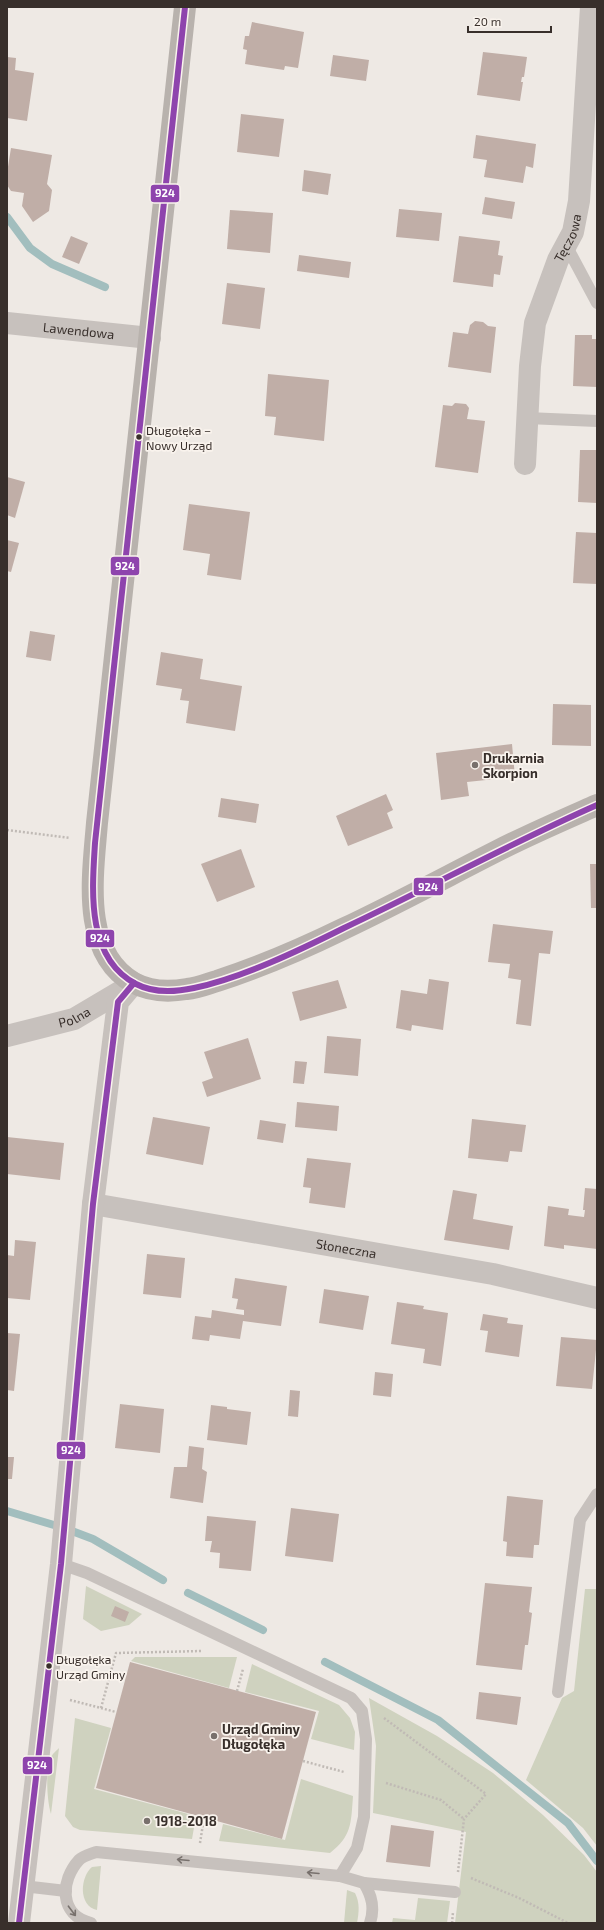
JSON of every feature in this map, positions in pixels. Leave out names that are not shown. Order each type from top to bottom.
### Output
[{"type":"street","points":[[185,7],[99,808],[93,891],[95,925],[104,950],[114,965],[134,983],[154,990],[166,992],[187,990],[229,977],[306,947],[376,914],[496,852],[597,805]]},
{"type":"street","name":"Tęczowa","points":[[525,464],[530,366],[535,323],[546,289],[566,245],[574,232],[579,200],[590,7]]},
{"type":"street","name":"Lawendowa","points":[[7,323],[150,338]]},
{"type":"street","points":[[19,1923],[61,1558],[93,1204],[118,1002],[134,983]]},
{"type":"street","name":"Polna","points":[[7,1036],[74,1019],[134,983]]},
{"type":"street","name":"Słoneczna","points":[[93,1204],[493,1274],[597,1298]]},
{"type":"lane","points":[[566,245],[597,303]]},
{"type":"lane","points":[[528,418],[597,421]]},
{"type":"lane","points":[[558,1692],[580,1520],[597,1494]]},
{"type":"lane","points":[[61,1558],[87,1573],[351,1698],[362,1711],[366,1739],[364,1817],[357,1848],[340,1876]]},
{"type":"lane","points":[[91,1923],[80,1920],[70,1911],[66,1900],[66,1890],[71,1872],[80,1859],[96,1852],[340,1876],[364,1883],[455,1892]]},
{"type":"lane","points":[[364,1883],[372,1898],[372,1917],[370,1923]]},
{"type":"lane","points":[[23,1886],[66,1890]]},
{"type":"path","points":[[7,830],[76,839]]},
{"type":"path","points":[[236,1691],[248,1650]]},
{"type":"path","points":[[101,1708],[116,1653],[209,1651]]},
{"type":"path","points":[[351,1698],[383,1717],[486,1794],[464,1819],[452,1923]]},
{"type":"path","points":[[69,1700],[116,1712]]},
{"type":"path","points":[[199,1845],[204,1818]]},
{"type":"path","points":[[458,1872],[519,1898],[568,1923]]},
{"type":"green space","points":[[86,1586],[142,1614],[129,1625],[101,1631],[83,1619]]},
{"type":"green space","points":[[585,1589],[597,1589],[597,1846],[583,1828],[526,1780],[562,1698],[574,1691]]},
{"type":"green space","points":[[135,1657],[237,1657],[229,1688],[131,1661]]},
{"type":"green space","points":[[252,1664],[339,1705],[350,1718],[355,1732],[354,1750],[311,1739],[319,1711],[245,1692]]},
{"type":"green space","points":[[369,1698],[437,1736],[493,1773],[543,1815],[584,1855],[597,1872],[597,1923],[455,1923],[466,1832],[373,1813],[376,1746]]},
{"type":"green space","points":[[75,1718],[111,1728],[94,1789],[196,1816],[192,1839],[80,1830],[73,1827],[65,1816]]},
{"type":"green space","points":[[59,1748],[51,1814],[47,1778],[49,1763],[54,1753]]},
{"type":"green space","points":[[301,1779],[353,1796],[352,1814],[349,1828],[343,1841],[330,1853],[219,1841],[223,1824],[285,1840]]},
{"type":"green space","points":[[101,1866],[97,1910],[87,1903],[84,1897],[83,1884],[85,1877],[92,1867]]},
{"type":"green space","points":[[347,1890],[355,1893],[358,1900],[359,1908],[357,1923],[344,1923]]},
{"type":"green space","points":[[418,1898],[450,1901],[447,1923],[392,1923],[393,1918],[415,1920]]},
{"type":"building","points":[[252,22],[304,32],[298,68],[285,66],[284,70],[245,64],[247,50],[243,49],[245,36],[249,36]]},
{"type":"building","points":[[483,52],[527,57],[524,77],[522,77],[521,82],[523,82],[520,101],[477,95]]},
{"type":"building","points":[[333,55],[369,60],[366,81],[330,76]]},
{"type":"building","points":[[7,57],[16,58],[15,70],[34,73],[27,121],[7,118]]},
{"type":"building","points":[[241,114],[284,119],[279,157],[237,152]]},
{"type":"building","points":[[476,135],[536,144],[533,168],[526,166],[523,183],[484,177],[487,160],[473,158]]},
{"type":"building","points":[[11,148],[52,155],[47,184],[52,190],[49,211],[33,222],[22,206],[24,193],[11,191],[7,185],[7,173]]},
{"type":"building","points":[[304,170],[331,174],[328,195],[302,191]]},
{"type":"building","points":[[485,197],[515,202],[512,219],[482,214]]},
{"type":"building","points":[[399,209],[442,213],[439,241],[396,237]]},
{"type":"building","points":[[230,210],[273,213],[270,253],[227,249]]},
{"type":"building","points":[[71,236],[88,243],[79,264],[62,257]]},
{"type":"building","points":[[459,236],[500,241],[498,255],[503,256],[500,275],[494,274],[493,287],[453,282]]},
{"type":"building","points":[[299,255],[351,262],[349,278],[297,271]]},
{"type":"building","points":[[227,283],[265,288],[260,329],[222,324]]},
{"type":"building","points":[[475,321],[483,322],[488,326],[496,327],[491,373],[448,367],[453,332],[468,334],[470,325]]},
{"type":"building","points":[[575,335],[592,335],[592,339],[597,339],[597,387],[573,386]]},
{"type":"building","points":[[268,374],[329,380],[324,441],[274,435],[276,417],[265,416]]},
{"type":"building","points":[[455,403],[466,404],[469,408],[467,419],[485,421],[478,473],[435,467],[443,405],[452,406]]},
{"type":"building","points":[[580,450],[597,450],[597,503],[578,502]]},
{"type":"building","points":[[7,477],[25,482],[15,518],[7,515]]},
{"type":"building","points":[[189,504],[250,512],[241,580],[207,575],[210,554],[183,550]]},
{"type":"building","points":[[576,532],[597,533],[597,584],[573,583]]},
{"type":"building","points":[[7,540],[19,543],[11,572],[7,571]]},
{"type":"building","points":[[30,631],[55,635],[51,661],[26,657]]},
{"type":"building","points":[[161,652],[203,659],[200,679],[242,686],[235,731],[186,723],[189,701],[180,700],[182,689],[156,685]]},
{"type":"building","points":[[553,704],[591,705],[591,746],[552,745]]},
{"type":"building","name":"Drukarnia Skorpion","points":[[512,744],[515,777],[467,782],[469,796],[441,800],[436,753]]},
{"type":"building","points":[[386,794],[393,810],[387,813],[393,828],[348,846],[336,816]]},
{"type":"building","points":[[221,798],[259,804],[256,823],[218,817]]},
{"type":"building","points":[[241,849],[255,887],[217,902],[201,864]]},
{"type":"building","points":[[590,864],[597,864],[597,908],[591,908]]},
{"type":"building","points":[[493,924],[553,931],[550,954],[539,953],[531,1026],[516,1024],[521,980],[508,978],[510,964],[488,962]]},
{"type":"building","points":[[429,979],[449,982],[443,1030],[412,1025],[411,1031],[396,1028],[401,990],[427,994]]},
{"type":"building","points":[[338,980],[347,1008],[300,1021],[292,992]]},
{"type":"building","points":[[327,1036],[361,1039],[358,1076],[324,1073]]},
{"type":"building","points":[[248,1038],[261,1079],[207,1097],[202,1082],[213,1078],[204,1052]]},
{"type":"building","points":[[295,1061],[307,1062],[304,1084],[293,1083]]},
{"type":"building","points":[[297,1102],[339,1106],[337,1131],[295,1127]]},
{"type":"building","points":[[153,1117],[210,1127],[203,1165],[146,1154]]},
{"type":"building","points":[[472,1119],[526,1125],[522,1152],[510,1151],[508,1162],[468,1158]]},
{"type":"building","points":[[260,1120],[286,1124],[283,1143],[257,1139]]},
{"type":"building","points":[[7,1137],[64,1143],[60,1180],[7,1174]]},
{"type":"building","points":[[307,1158],[351,1163],[345,1208],[309,1203],[311,1188],[303,1187]]},
{"type":"building","points":[[585,1188],[597,1189],[597,1249],[564,1245],[564,1249],[544,1246],[548,1206],[569,1209],[568,1215],[584,1217],[585,1210],[583,1210]]},
{"type":"building","points":[[453,1190],[477,1194],[473,1219],[513,1226],[509,1250],[444,1240]]},
{"type":"building","points":[[15,1240],[36,1242],[30,1300],[7,1298],[7,1255],[14,1256]]},
{"type":"building","points":[[147,1254],[185,1258],[181,1298],[143,1294]]},
{"type":"building","points":[[235,1278],[287,1286],[281,1326],[243,1321],[240,1339],[210,1335],[209,1341],[192,1339],[195,1316],[211,1318],[212,1310],[244,1315],[244,1310],[236,1309],[238,1299],[232,1298]]},
{"type":"building","points":[[324,1289],[369,1296],[363,1330],[319,1323]]},
{"type":"building","points":[[397,1302],[424,1306],[423,1309],[448,1313],[441,1366],[423,1363],[425,1349],[391,1344]]},
{"type":"building","points":[[483,1314],[508,1318],[507,1323],[523,1325],[519,1357],[485,1352],[488,1331],[480,1330]]},
{"type":"building","points":[[7,1333],[20,1334],[14,1391],[7,1390]]},
{"type":"building","points":[[561,1337],[597,1340],[592,1389],[556,1386]]},
{"type":"building","points":[[375,1372],[393,1374],[391,1397],[373,1395]]},
{"type":"building","points":[[290,1390],[300,1391],[298,1417],[288,1416]]},
{"type":"building","points":[[120,1404],[164,1409],[160,1453],[115,1448]]},
{"type":"building","points":[[211,1405],[251,1412],[247,1445],[207,1440]]},
{"type":"building","points":[[189,1446],[204,1448],[202,1469],[207,1472],[203,1503],[170,1498],[174,1467],[187,1467]]},
{"type":"building","points":[[7,1457],[14,1457],[12,1479],[7,1479]]},
{"type":"building","points":[[507,1496],[543,1500],[539,1545],[534,1545],[533,1558],[506,1556],[507,1542],[503,1541]]},
{"type":"building","points":[[291,1508],[339,1514],[333,1562],[285,1556]]},
{"type":"building","points":[[207,1516],[256,1521],[251,1571],[219,1568],[220,1553],[210,1552],[212,1541],[205,1541]]},
{"type":"building","points":[[485,1583],[532,1587],[529,1612],[532,1613],[528,1645],[525,1645],[522,1670],[476,1665]]},
{"type":"building","points":[[115,1606],[129,1612],[125,1622],[111,1616]]},
{"type":"building","points":[[130,1662],[316,1712],[282,1839],[96,1788]]},
{"type":"building","points":[[479,1692],[521,1697],[517,1725],[476,1719]]},
{"type":"building","points":[[391,1825],[434,1831],[430,1867],[386,1862]]},
{"type":"waterway","points":[[7,217],[30,248],[52,264],[105,287]]},
{"type":"waterway","points":[[7,1511],[64,1528],[93,1539],[163,1580]]},
{"type":"waterway","points":[[188,1593],[263,1630]]},
{"type":"waterway","points":[[325,1662],[438,1720],[568,1823],[597,1861]]},
{"type":"transit line","name":"924","points":[[185,7],[95,843],[93,902],[100,941],[108,958],[120,972],[136,984],[150,989],[164,991],[187,989],[232,978],[309,945],[597,805]]},
{"type":"transit line","name":"924","points":[[19,1923],[61,1564],[93,1204],[118,1002],[134,983]]},
{"type":"place","name":"Długołęka – Nowy Urząd","points":[[139,437]]},
{"type":"place","name":"Drukarnia Skorpion","points":[[475,765]]},
{"type":"place","name":"Długołęka Urząd Gminy","points":[[49,1666]]},
{"type":"place","name":"Urząd Gminy Długołęka","points":[[214,1736]]},
{"type":"place","name":"1918-2018","points":[[147,1821]]}]
